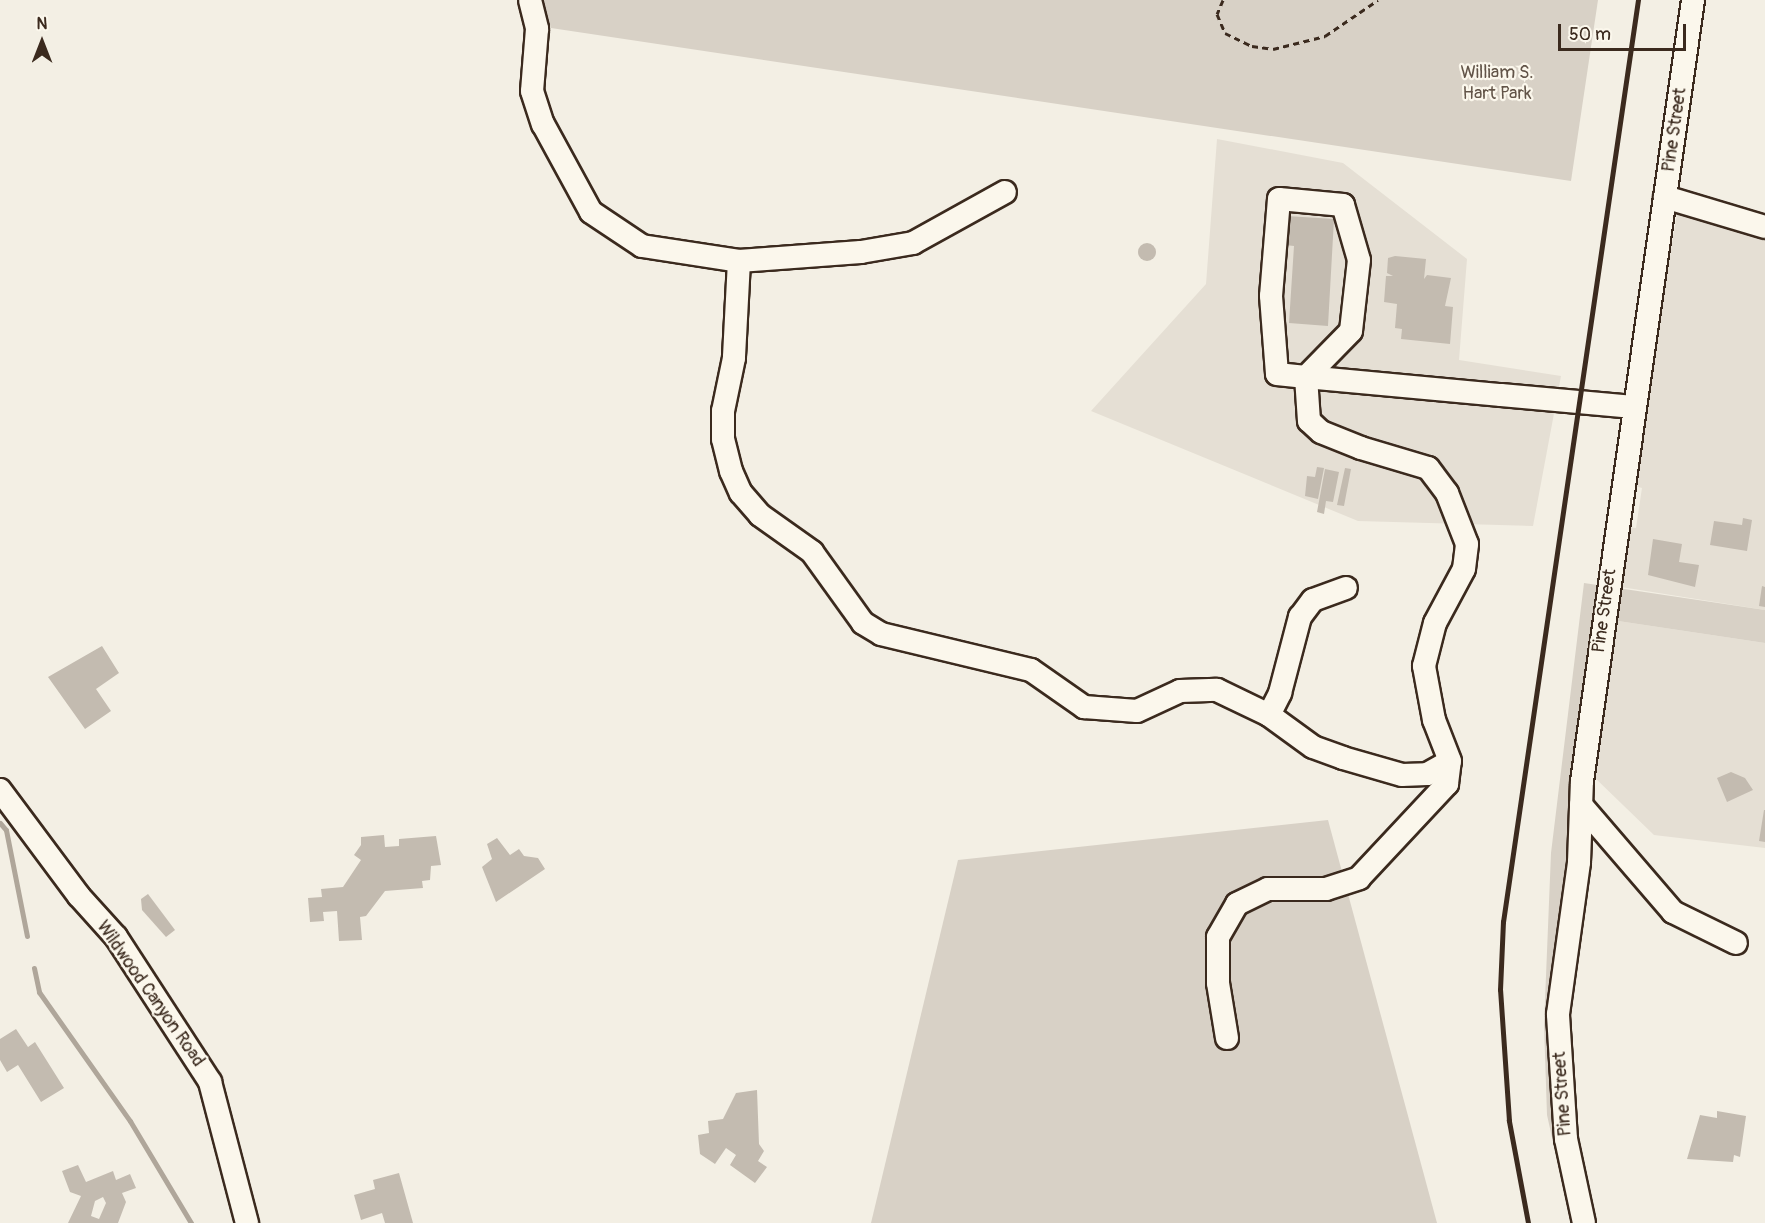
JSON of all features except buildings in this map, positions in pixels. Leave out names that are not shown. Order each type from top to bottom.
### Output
[{"type":"street","points":[[530,0],[537,29],[532,91],[570,179],[591,212],[642,246],[739,261],[913,243],[1005,192]]},
{"type":"street","name":"Pine Street","points":[[1584,1223],[1566,1139],[1558,1014],[1580,862],[1581,805],[1633,407],[1693,0]]},
{"type":"street","points":[[1665,197],[1765,227]]},
{"type":"street","points":[[1227,1038],[1218,982],[1218,937],[1232,911],[1268,889],[1326,889],[1359,878],[1440,793],[1449,776],[1450,760],[1434,720],[1424,666],[1435,623],[1464,569],[1467,544],[1447,493],[1428,468],[1321,432],[1309,421],[1306,377],[1351,331],[1359,260],[1343,205],[1279,199],[1271,296],[1277,374],[1306,377],[1633,407]]},
{"type":"street","points":[[739,261],[734,358],[723,411],[723,439],[731,471],[741,493],[760,515],[812,552],[863,623],[881,634],[1031,670],[1084,707],[1137,711],[1158,698],[1196,688],[1241,698],[1313,747],[1402,775],[1427,774],[1450,760]]},
{"type":"street","points":[[1269,715],[1280,693],[1300,617],[1313,600],[1346,588]]},
{"type":"street","name":"Wildwood Canyon Road","points":[[0,790],[79,896],[116,937],[210,1082],[247,1223]]},
{"type":"street","points":[[1581,805],[1673,912],[1736,943]]},
{"type":"path","points":[[1223,0],[1217,15],[1226,33],[1252,46],[1273,49],[1325,36],[1378,0]]},
{"type":"shaded area","points":[[1217,139],[1343,163],[1467,259],[1459,360],[1561,376],[1533,526],[1358,521],[1091,411],[1206,284]]},
{"type":"shaded area","points":[[1681,190],[1765,215],[1765,610],[1621,587],[1628,527],[1636,528],[1642,488],[1635,486],[1640,434]]},
{"type":"shaded area","points":[[1618,621],[1765,643],[1765,848],[1654,835],[1593,776]]},
{"type":"green space","name":"William S. Hart Park","points":[[541,0],[1598,0],[1571,181],[551,28]]},
{"type":"green space","points":[[1584,583],[1765,610],[1765,643],[1618,621],[1593,776],[1594,836],[1569,970],[1565,1022],[1572,1112],[1593,1223],[1571,1223],[1547,1115],[1544,1025],[1551,853]]},
{"type":"green space","points":[[1328,820],[1437,1223],[871,1223],[958,860]]},
{"type":"waterway","points":[[0,823],[6,830],[27,936]]},
{"type":"waterway","points":[[34,968],[39,992],[130,1121],[191,1223]]},
{"type":"railway","points":[[1528,1223],[1509,1121],[1500,990],[1503,922],[1638,0]]}]
